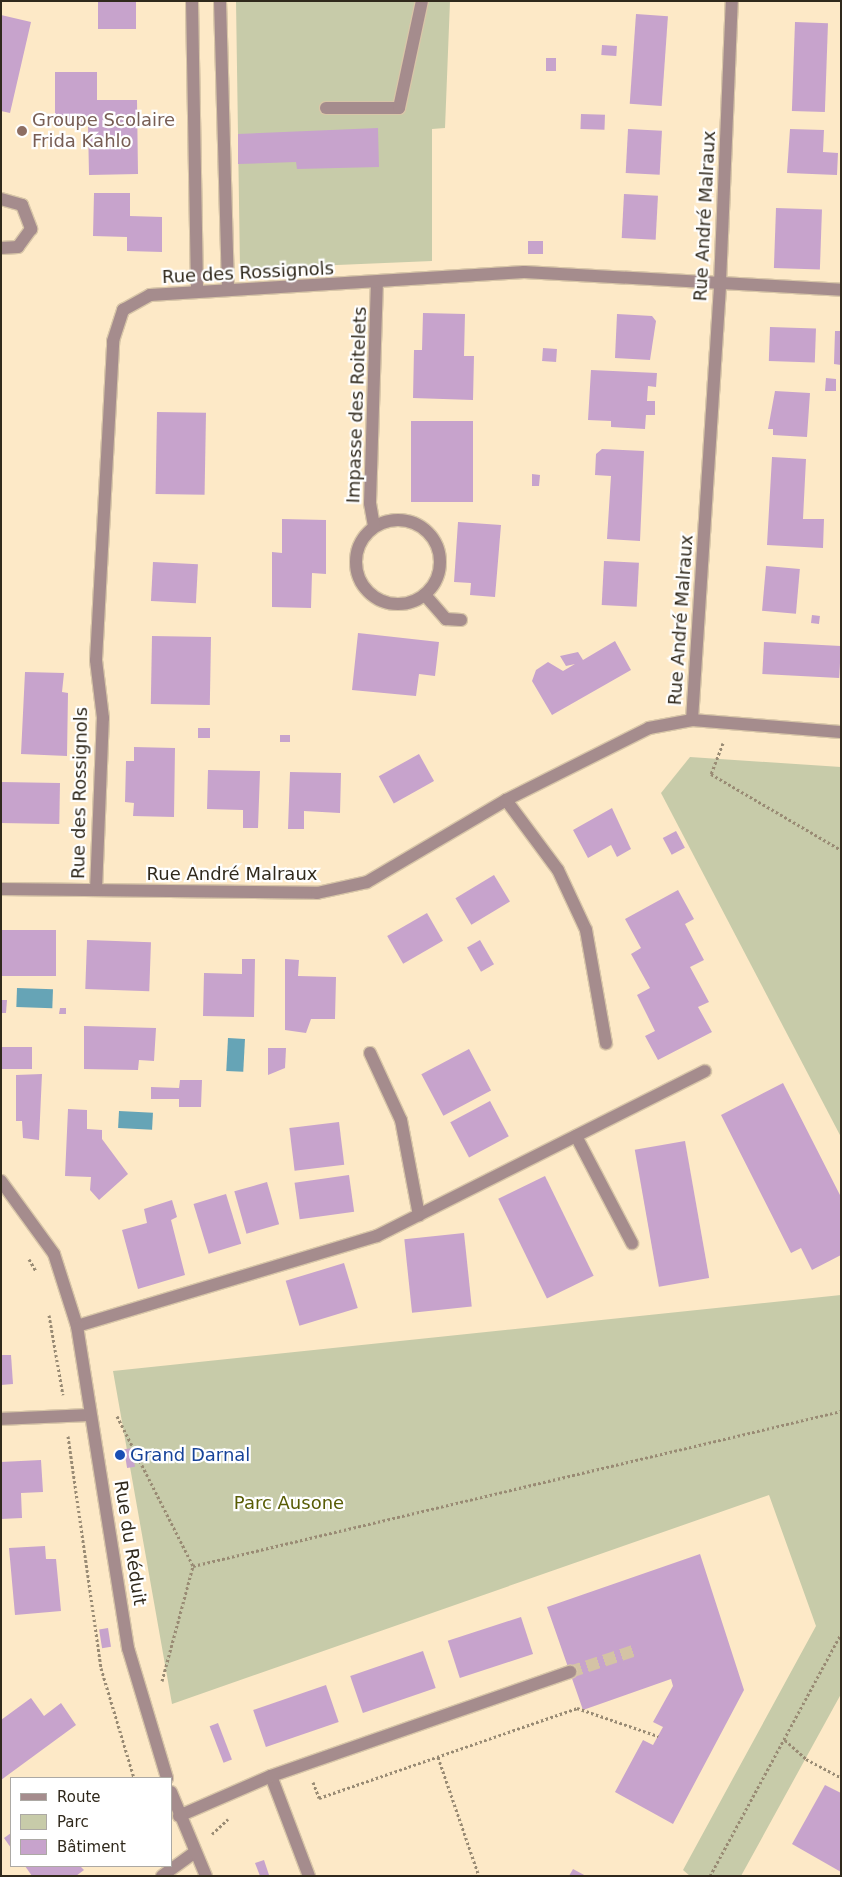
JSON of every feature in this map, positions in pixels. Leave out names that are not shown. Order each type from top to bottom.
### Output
[{"type":"street","points":[[192,1],[197,291]]},
{"type":"street","points":[[220,1],[228,290]]},
{"type":"street","points":[[326,108],[399,108],[422,1]]},
{"type":"street","name":"Rue André Malraux","points":[[1,889],[317,893],[366,882],[506,800],[649,728],[692,720],[720,283],[732,1]]},
{"type":"street","points":[[1,199],[22,205],[31,229],[18,248],[1,248]]},
{"type":"street","name":"Rue des Rossignols","points":[[96,890],[103,718],[96,674],[113,341],[123,310],[150,295],[197,291],[377,284],[524,272],[841,290]]},
{"type":"street","name":"Impasse des Roitelets","points":[[374,526],[370,503],[377,284]]},
{"type":"street","name":"Impasse des Roitelets","points":[[406,521],[429,535],[437,546],[439,566],[425,595],[400,605],[368,592],[357,573],[356,558],[360,545],[374,526],[406,521]]},
{"type":"street","points":[[425,595],[446,619],[461,620]]},
{"type":"street","points":[[692,720],[723,726],[841,732]]},
{"type":"street","points":[[506,800],[558,870],[586,930],[606,1043]]},
{"type":"street","points":[[370,1053],[401,1120],[419,1215]]},
{"type":"street","points":[[77,1326],[377,1236],[705,1071]]},
{"type":"street","points":[[576,1136],[632,1243]]},
{"type":"street","name":"Rue du Réduit","points":[[1,1180],[54,1254],[77,1326],[89,1414],[128,1648],[167,1777]]},
{"type":"street","points":[[1,1419],[89,1414]]},
{"type":"street","points":[[179,1816],[271,1776],[570,1672]]},
{"type":"street","points":[[271,1776],[309,1876]]},
{"type":"street","points":[[172,1795],[194,1853],[206,1876]]},
{"type":"street","points":[[162,1876],[194,1853]]},
{"type":"path","points":[[723,726],[722,753],[711,774],[841,850]]},
{"type":"path","points":[[26,1252],[40,1279]]},
{"type":"path","points":[[48,1312],[66,1416],[102,1668],[134,1777]]},
{"type":"path","points":[[193,1566],[841,1411]]},
{"type":"path","points":[[117,1416],[193,1566],[162,1681]]},
{"type":"path","points":[[710,1876],[841,1634]]},
{"type":"path","points":[[277,1791],[311,1778],[319,1798],[577,1708],[658,1736]]},
{"type":"path","points":[[785,1740],[806,1758],[841,1778]]},
{"type":"path","points":[[438,1757],[479,1876]]},
{"type":"path","points":[[212,1834],[232,1815]]},
{"type":"green space","points":[[236,1],[450,1],[445,128],[432,129],[432,261],[240,269]]},
{"type":"green space","points":[[690,757],[841,767],[841,1137],[661,793]]},
{"type":"green space","name":"Parc Ausone","points":[[841,1295],[841,1694],[741,1876],[690,1876],[683,1870],[816,1626],[769,1495],[172,1704],[113,1371]]},
{"type":"water","points":[[17,988],[53,989],[52,1008],[16,1007]]},
{"type":"water","points":[[228,1038],[245,1039],[243,1072],[226,1071]]},
{"type":"water","points":[[119,1111],[153,1113],[152,1130],[118,1128]]},
{"type":"building","points":[[98,1],[136,1],[136,29],[98,29]]},
{"type":"building","points":[[636,14],[668,16],[662,106],[630,104]]},
{"type":"building","points":[[1,15],[31,22],[10,113],[1,111]]},
{"type":"building","points":[[795,22],[828,23],[825,112],[792,111]]},
{"type":"building","points":[[602,45],[617,46],[616,56],[601,55]]},
{"type":"building","points":[[546,58],[556,58],[556,71],[546,71]]},
{"type":"building","points":[[55,72],[97,72],[97,100],[137,100],[138,174],[89,175],[88,125],[55,126]]},
{"type":"building","points":[[581,114],[605,115],[604,130],[580,129]]},
{"type":"building","points":[[378,128],[379,167],[297,169],[296,162],[238,164],[238,134]]},
{"type":"building","points":[[628,129],[662,131],[660,175],[626,173]]},
{"type":"building","points":[[790,129],[824,130],[823,152],[838,153],[837,175],[787,173]]},
{"type":"building","points":[[94,193],[130,193],[130,216],[162,217],[162,252],[127,251],[127,237],[93,236]]},
{"type":"building","points":[[624,194],[658,196],[656,240],[622,238]]},
{"type":"building","points":[[776,208],[822,210],[820,270],[774,268]]},
{"type":"building","points":[[528,241],[543,241],[543,254],[528,254]]},
{"type":"building","points":[[423,313],[465,314],[464,356],[474,356],[473,400],[413,398],[414,350],[422,350]]},
{"type":"building","points":[[617,314],[652,316],[656,321],[650,360],[615,358]]},
{"type":"building","points":[[770,327],[816,329],[815,363],[769,361]]},
{"type":"building","points":[[835,331],[841,331],[841,365],[834,364]]},
{"type":"building","points":[[543,348],[557,349],[556,362],[542,361]]},
{"type":"building","points":[[591,370],[657,373],[656,387],[648,386],[647,401],[655,401],[655,415],[646,415],[645,429],[611,427],[611,421],[588,420]]},
{"type":"building","points":[[826,378],[836,379],[836,391],[825,391]]},
{"type":"building","points":[[775,391],[810,393],[807,437],[773,435],[773,429],[768,429]]},
{"type":"building","points":[[157,412],[206,413],[205,495],[156,494]]},
{"type":"building","points":[[411,421],[473,421],[473,502],[411,502]]},
{"type":"building","points":[[602,449],[644,451],[640,541],[607,539],[611,476],[595,475],[596,454]]},
{"type":"building","points":[[772,457],[806,459],[803,519],[824,519],[823,548],[767,545]]},
{"type":"building","points":[[532,474],[540,475],[539,486],[532,486]]},
{"type":"building","points":[[282,519],[326,520],[326,574],[312,573],[311,608],[272,607],[272,552],[282,553]]},
{"type":"building","points":[[458,522],[501,525],[495,597],[470,595],[471,583],[454,582]]},
{"type":"building","points":[[604,561],[639,563],[637,607],[602,605]]},
{"type":"building","points":[[153,562],[198,564],[196,603],[151,601]]},
{"type":"building","points":[[766,566],[800,569],[796,614],[762,611]]},
{"type":"building","points":[[812,615],[820,616],[819,624],[811,623]]},
{"type":"building","points":[[358,633],[439,642],[435,676],[419,674],[416,696],[352,690]]},
{"type":"building","points":[[152,636],[211,637],[210,705],[151,704]]},
{"type":"building","points":[[615,641],[631,670],[552,715],[532,681],[536,670],[548,662],[563,671],[575,664],[566,666],[560,656],[578,652],[583,660]]},
{"type":"building","points":[[764,642],[841,646],[839,678],[762,674]]},
{"type":"building","points":[[25,672],[64,673],[62,692],[68,693],[67,756],[21,754]]},
{"type":"building","points":[[198,728],[210,728],[210,738],[198,738]]},
{"type":"building","points":[[280,735],[290,735],[290,742],[280,742]]},
{"type":"building","points":[[134,747],[175,748],[174,817],[133,816],[134,803],[125,802],[126,761],[134,761]]},
{"type":"building","points":[[419,754],[434,781],[394,803],[379,776]]},
{"type":"building","points":[[208,770],[260,771],[258,828],[243,828],[243,810],[207,809]]},
{"type":"building","points":[[290,772],[341,773],[340,813],[304,811],[304,829],[288,829]]},
{"type":"building","points":[[1,782],[60,783],[59,824],[1,823]]},
{"type":"building","points":[[612,808],[631,849],[617,857],[611,845],[588,858],[573,830]]},
{"type":"building","points":[[676,831],[685,848],[672,855],[663,838]]},
{"type":"building","points":[[494,875],[510,902],[471,925],[455,898]]},
{"type":"building","points":[[678,890],[694,919],[685,924],[704,960],[690,967],[709,1002],[698,1007],[712,1032],[658,1060],[645,1036],[655,1031],[637,995],[650,988],[631,954],[641,948],[625,919]]},
{"type":"building","points":[[427,913],[443,941],[403,964],[387,936]]},
{"type":"building","points":[[1,930],[56,930],[56,976],[1,976]]},
{"type":"building","points":[[87,940],[151,942],[149,991],[85,989]]},
{"type":"building","points":[[480,940],[494,964],[481,972],[467,947]]},
{"type":"building","points":[[242,959],[255,959],[254,1017],[203,1016],[204,973],[242,974]]},
{"type":"building","points":[[285,959],[299,960],[298,976],[336,977],[335,1019],[311,1019],[306,1033],[285,1030]]},
{"type":"building","points":[[1,1000],[7,1000],[6,1013],[1,1013]]},
{"type":"building","points":[[60,1008],[66,1008],[66,1014],[59,1014]]},
{"type":"building","points":[[84,1026],[156,1028],[154,1061],[139,1060],[138,1070],[84,1069]]},
{"type":"building","points":[[1,1047],[32,1047],[32,1069],[1,1069]]},
{"type":"building","points":[[268,1048],[286,1048],[285,1068],[268,1075]]},
{"type":"building","points":[[469,1049],[491,1090],[443,1116],[421,1074]]},
{"type":"building","points":[[42,1074],[39,1140],[23,1138],[22,1121],[16,1121],[16,1075]]},
{"type":"building","points":[[180,1080],[202,1080],[201,1107],[179,1107],[179,1099],[151,1099],[151,1087],[179,1088]]},
{"type":"building","points":[[783,1083],[841,1197],[841,1255],[812,1270],[801,1248],[791,1253],[721,1115]]},
{"type":"building","points":[[490,1101],[509,1136],[469,1157],[450,1122]]},
{"type":"building","points":[[68,1109],[87,1110],[87,1129],[102,1130],[102,1139],[128,1174],[99,1200],[90,1190],[91,1177],[65,1176]]},
{"type":"building","points":[[339,1122],[344,1165],[295,1171],[289,1128]]},
{"type":"building","points":[[685,1141],[709,1278],[659,1287],[635,1150]]},
{"type":"building","points":[[349,1175],[354,1212],[300,1219],[295,1183]]},
{"type":"building","points":[[545,1176],[594,1276],[547,1299],[498,1199]]},
{"type":"building","points":[[267,1182],[279,1224],[246,1234],[234,1191]]},
{"type":"building","points":[[226,1194],[241,1244],[209,1254],[193,1204]]},
{"type":"building","points":[[172,1200],[177,1217],[171,1220],[185,1275],[138,1289],[122,1230],[147,1223],[144,1209]]},
{"type":"building","points":[[464,1233],[472,1307],[412,1313],[404,1239]]},
{"type":"building","points":[[344,1263],[358,1308],[299,1326],[286,1281]]},
{"type":"building","points":[[1,1355],[11,1355],[13,1384],[1,1385]]},
{"type":"building","points":[[132,1448],[135,1467],[127,1468],[124,1449]]},
{"type":"building","points":[[41,1460],[43,1492],[21,1493],[22,1518],[1,1519],[1,1462]]},
{"type":"building","points":[[45,1546],[46,1559],[56,1559],[61,1611],[15,1615],[9,1548]]},
{"type":"building","points":[[700,1554],[744,1690],[673,1824],[615,1792],[643,1740],[653,1745],[663,1727],[653,1722],[673,1686],[671,1679],[583,1710],[547,1607]]},
{"type":"building","points":[[521,1617],[533,1654],[460,1678],[448,1641]]},
{"type":"building","points":[[108,1628],[111,1647],[102,1648],[99,1629]]},
{"type":"building","points":[[423,1651],[436,1688],[363,1713],[350,1676]]},
{"type":"building","points":[[326,1685],[339,1722],[266,1747],[253,1710]]},
{"type":"building","points":[[31,1698],[44,1716],[61,1703],[76,1725],[1,1780],[1,1720]]},
{"type":"building","points":[[218,1723],[232,1759],[224,1763],[210,1726]]},
{"type":"building","points":[[825,1785],[841,1793],[841,1872],[792,1844]]},
{"type":"building","points":[[10,1834],[10,1847],[4,1838]]},
{"type":"building","points":[[264,1860],[269,1875],[260,1876],[255,1863]]},
{"type":"building","points":[[26,1867],[81,1867],[84,1870],[76,1876],[32,1876]]},
{"type":"building","points":[[573,1869],[586,1876],[569,1876]]},
{"type":"tunnel","points":[[570,1672],[636,1650]]},
{"type":"place","name":"Groupe Scolaire Frida Kahlo","points":[[22,131]]},
{"type":"place","name":"Grand Darnal","points":[[120,1455]]}]
